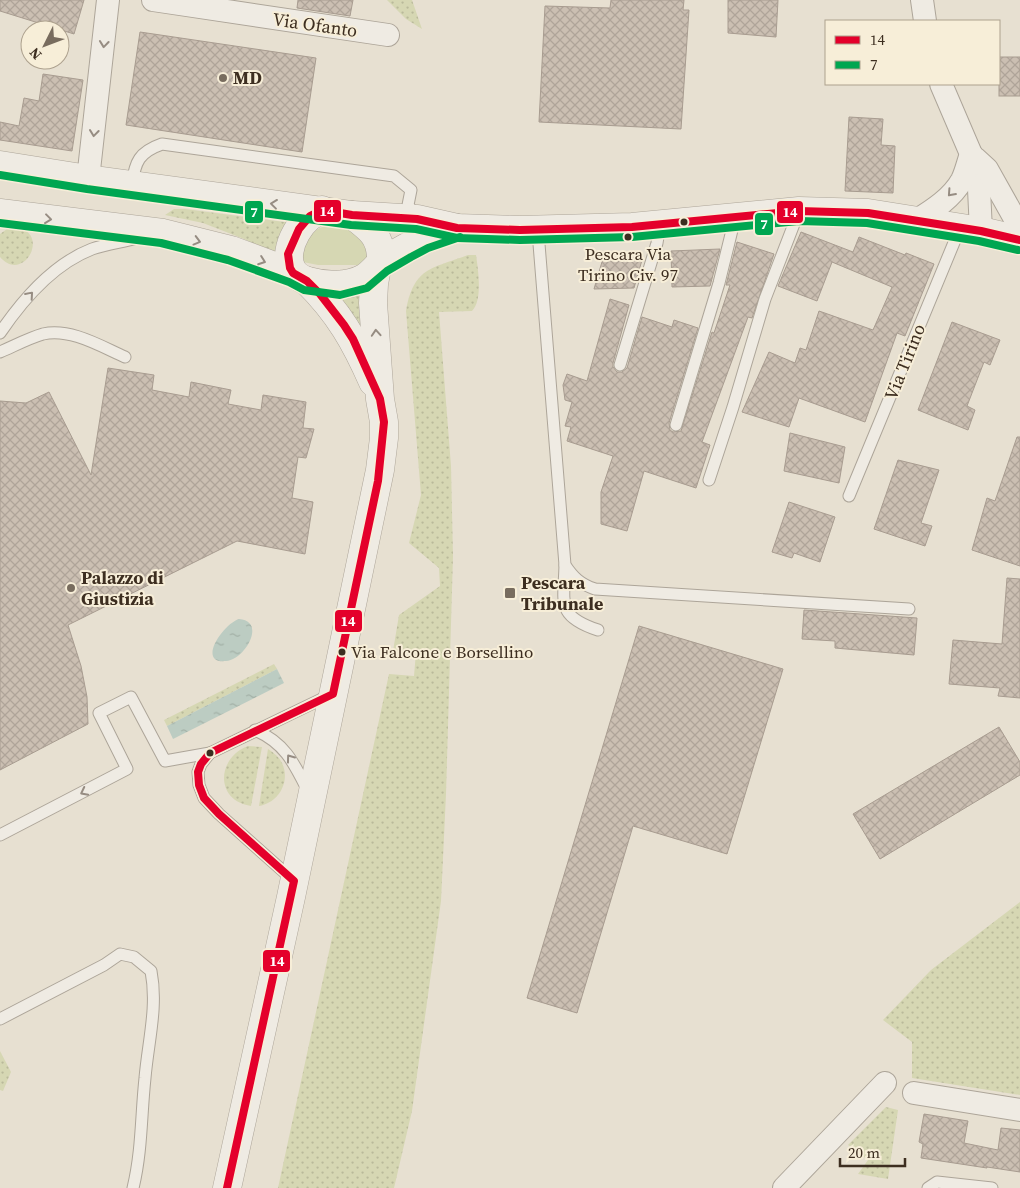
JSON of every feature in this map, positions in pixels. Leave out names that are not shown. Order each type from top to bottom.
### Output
[{"type":"street","points":[[88,179],[108,0]]},
{"type":"street","name":"Via Ofanto","points":[[153,0],[388,35]]},
{"type":"street","points":[[922,0],[925,20]]},
{"type":"street","points":[[941,85],[971,154],[979,188],[971,229]]},
{"type":"street","points":[[917,220],[950,196],[961,181],[971,154]]},
{"type":"street","points":[[971,154],[987,169],[1020,228]]},
{"type":"street","points":[[0,165],[352,215],[417,219],[457,228],[542,229],[660,225],[800,211],[868,213],[971,229],[1020,240]]},
{"type":"street","points":[[322,210],[310,216],[304,222],[292,242],[288,260],[300,277],[326,301],[344,325],[380,399]]},
{"type":"street","points":[[0,213],[162,233],[231,250],[300,277],[340,285],[363,279],[379,265],[406,248],[424,239],[457,228]]},
{"type":"street","points":[[227,1188],[312,797],[382,453],[384,422],[380,399],[373,303],[374,284],[381,252],[377,238],[369,228],[352,215]]},
{"type":"street","points":[[784,1188],[885,1084]]},
{"type":"street","points":[[914,1093],[1020,1110]]},
{"type":"lane","points":[[132,184],[134,168],[140,158],[151,148],[162,144],[387,174],[400,180],[411,190],[408,205],[417,219]]},
{"type":"lane","points":[[709,480],[765,300],[800,211]]},
{"type":"lane","points":[[676,425],[719,283],[735,218]]},
{"type":"lane","points":[[620,365],[657,243],[660,225]]},
{"type":"lane","points":[[542,229],[539,244],[565,564],[565,608],[569,616],[584,626],[598,630]]},
{"type":"lane","name":"Via Tirino","points":[[849,496],[971,229]]},
{"type":"lane","points":[[0,333],[45,278],[68,261],[93,249],[162,233]]},
{"type":"lane","points":[[0,352],[44,334],[65,333],[125,357]]},
{"type":"lane","points":[[565,564],[573,578],[595,589],[909,609]]},
{"type":"lane","points":[[0,835],[127,769],[100,713],[131,697],[165,761],[210,753],[333,694]]},
{"type":"lane","points":[[255,730],[278,743],[291,758],[312,797]]},
{"type":"lane","points":[[210,753],[201,764],[198,772],[199,785],[204,798],[219,814],[294,881]]},
{"type":"lane","points":[[0,1019],[104,965],[120,954],[134,957],[151,971],[154,986],[152,1026],[145,1078],[138,1167],[133,1188]]},
{"type":"lane","points":[[928,1188],[937,1182],[992,1188]]},
{"type":"green space","points":[[387,0],[412,0],[422,29],[406,19]]},
{"type":"green space","points":[[174,209],[300,224],[283,258],[244,239],[203,223],[165,215]]},
{"type":"green space","points":[[333,224],[348,228],[361,238],[369,258],[361,265],[318,265],[303,262],[304,248],[309,237],[319,228]]},
{"type":"green space","points":[[13,227],[25,230],[31,237],[33,245],[25,261],[18,265],[9,264],[0,257],[0,234]]},
{"type":"green space","points":[[468,255],[476,255],[477,261],[479,292],[475,306],[472,311],[439,312],[451,466],[453,556],[446,794],[441,901],[412,1111],[394,1188],[278,1188],[389,674],[414,676],[416,652],[393,651],[399,615],[440,586],[439,568],[409,543],[421,495],[406,311],[409,297],[419,278],[434,267]]},
{"type":"green space","points":[[367,292],[364,342],[338,295]]},
{"type":"green space","points":[[274,664],[277,669],[167,726],[164,720]]},
{"type":"green space","points":[[248,746],[262,747],[251,806],[239,802],[231,796],[226,788],[224,779],[225,769],[230,760],[237,752]]},
{"type":"green space","points":[[268,749],[281,761],[285,777],[284,784],[272,801],[259,806]]},
{"type":"green space","points":[[1020,902],[1020,1095],[912,1078],[912,1042],[883,1020],[931,970]]},
{"type":"green space","points":[[0,1051],[11,1072],[3,1091],[0,1090]]},
{"type":"green space","points":[[886,1107],[898,1110],[888,1179],[858,1174],[868,1160],[848,1145]]},
{"type":"water","points":[[239,619],[247,621],[251,626],[252,633],[246,648],[233,659],[226,661],[217,660],[213,656],[215,643],[226,628]]},
{"type":"water","points":[[277,669],[284,683],[173,739],[167,726]]},
{"type":"building","points":[[0,0],[84,0],[74,34],[70,33],[70,20],[29,20],[0,11]]},
{"type":"building","points":[[298,0],[353,0],[350,16],[297,8]]},
{"type":"building","points":[[611,0],[684,0],[683,10],[689,10],[681,129],[539,122],[545,6],[610,8]]},
{"type":"building","points":[[728,0],[778,0],[776,37],[728,33]]},
{"type":"building","name":"MD","points":[[140,32],[316,58],[302,152],[126,125]]},
{"type":"building","points":[[1000,57],[1020,57],[1020,96],[999,96]]},
{"type":"building","points":[[43,74],[83,80],[72,151],[0,140],[0,122],[19,126],[24,98],[39,101]]},
{"type":"building","points":[[849,117],[883,119],[881,145],[895,146],[893,193],[845,191]]},
{"type":"building","points":[[801,232],[853,252],[859,237],[934,264],[905,336],[897,333],[865,422],[799,398],[789,427],[742,412],[769,352],[795,363],[800,348],[806,350],[819,311],[873,330],[892,287],[832,262],[817,301],[778,286]]},
{"type":"building","points":[[737,242],[774,254],[752,318],[748,317],[702,442],[710,445],[696,488],[644,471],[627,531],[601,524],[601,492],[613,456],[567,441],[571,427],[565,426],[572,402],[565,400],[563,385],[567,374],[587,381],[610,299],[629,305],[613,363],[613,367],[617,372],[622,372],[627,368],[642,317],[672,327],[674,320],[698,328],[669,423],[670,430],[673,432],[681,431],[712,332],[714,333],[730,285],[726,285]]},
{"type":"building","points":[[720,249],[710,286],[672,287],[671,251]]},
{"type":"building","points":[[604,255],[622,260],[623,255],[642,260],[634,288],[594,289]]},
{"type":"building","points":[[952,322],[1000,340],[990,365],[984,362],[967,406],[975,410],[968,430],[918,410]]},
{"type":"building","name":"Palazzo di Giustizia","points":[[108,368],[154,375],[152,390],[189,397],[191,382],[231,390],[228,404],[261,410],[263,395],[306,402],[303,428],[314,429],[306,458],[298,457],[292,498],[313,502],[305,554],[237,541],[68,625],[81,666],[87,697],[88,724],[0,770],[0,401],[26,403],[49,392],[91,475]]},
{"type":"building","points":[[790,433],[845,447],[839,483],[784,471]]},
{"type":"building","points":[[1017,437],[1020,437],[1020,566],[972,550],[987,498],[995,501]]},
{"type":"building","points":[[898,460],[939,470],[921,523],[932,526],[925,546],[874,529]]},
{"type":"building","points":[[789,502],[835,517],[820,562],[794,553],[792,558],[772,552]]},
{"type":"building","points":[[1007,578],[1020,579],[1020,698],[998,696],[1000,688],[949,684],[953,640],[1002,644]]},
{"type":"building","points":[[804,610],[917,618],[914,655],[835,648],[835,641],[802,639]]},
{"type":"building","points":[[639,626],[783,669],[727,854],[633,826],[577,1013],[527,998]]},
{"type":"building","points":[[999,727],[1020,762],[1020,775],[880,859],[853,814]]},
{"type":"building","points":[[924,1114],[968,1121],[964,1143],[998,1150],[1001,1128],[1020,1130],[1020,1172],[921,1158],[923,1144],[919,1142]]},
{"type":"transit line","name":"7","points":[[0,175],[87,189],[351,225],[416,229],[457,238],[520,240],[632,237],[799,221],[867,223],[979,241],[1018,250]]},
{"type":"transit line","name":"14","points":[[227,1188],[294,881],[219,814],[204,798],[199,785],[198,772],[201,764],[210,753],[333,694],[378,481],[384,422],[380,399],[353,339],[320,294],[307,281],[293,273],[290,268],[288,254],[299,229],[310,216],[322,210],[352,215],[417,219],[457,228],[520,230],[632,227],[799,211],[868,213],[981,231],[1020,240]]},
{"type":"transit line","name":"7","points":[[0,223],[161,243],[228,260],[289,282],[304,290],[340,295],[367,288],[387,271],[411,257],[428,248],[460,237]]},
{"type":"place","name":"MD","points":[[223,78]]},
{"type":"place","name":"Pescara Via Tirino Civ. 97","points":[[628,237]]},
{"type":"place","name":"Palazzo di Giustizia","points":[[71,588]]},
{"type":"place","name":"Pescara Tribunale","points":[[510,593]]},
{"type":"place","name":"Via Falcone e Borsellino","points":[[342,652]]}]
